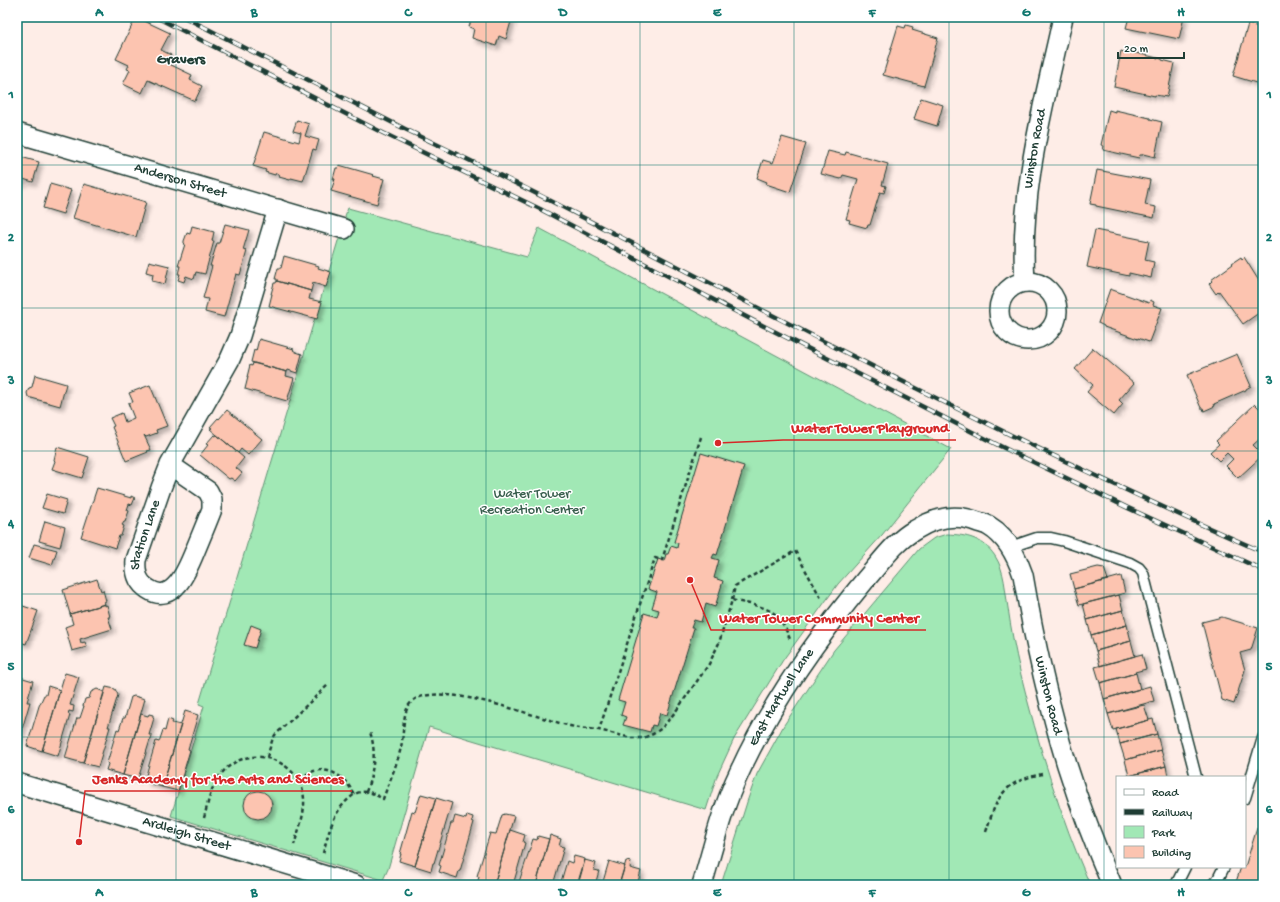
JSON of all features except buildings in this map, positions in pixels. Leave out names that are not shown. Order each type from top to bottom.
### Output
[{"type":"street","name":"Winston Road","points":[[1025,282],[1024,239],[1027,196],[1033,158],[1063,17]]},
{"type":"street","name":"Anderson Street","points":[[17,133],[344,229]]},
{"type":"street","name":"Station Lane","points":[[170,465],[208,491],[212,500],[212,509],[184,577],[175,587],[165,594],[156,594],[146,589],[139,581],[135,572],[136,560],[170,465],[230,359],[240,336],[278,209]]},
{"type":"street","name":"East Hartwell Lane","points":[[702,885],[738,775],[762,727],[786,688],[825,631],[886,556],[913,530],[928,522],[942,518],[957,517],[974,520]]},
{"type":"street","name":"Winston Road","points":[[974,520],[989,526],[1000,534],[1018,561],[1023,575],[1046,687],[1067,764],[1081,807],[1112,885]]},
{"type":"street","name":"Ardleigh Street","points":[[17,783],[300,877],[356,885]]},
{"type":"lane","points":[[1010,547],[1037,538],[1051,538],[1130,563],[1139,568],[1143,573],[1196,776]]},
{"type":"lane","points":[[1246,795],[1263,738]]},
{"type":"lane","points":[[1176,885],[1184,868]]},
{"type":"lane","points":[[1212,885],[1218,880],[1224,868]]},
{"type":"path","points":[[79,17],[87,21],[89,17]]},
{"type":"path","points":[[599,730],[655,558],[662,560],[701,437]]},
{"type":"path","points":[[322,856],[336,813],[341,806],[359,792],[366,792],[383,799],[401,748],[406,712],[412,701],[432,694],[447,694],[480,700],[575,727],[599,730],[631,738],[643,738],[662,728],[676,711],[709,664],[719,643],[735,586],[795,551],[822,600]]},
{"type":"path","points":[[732,600],[768,610],[776,616],[785,628],[791,641]]},
{"type":"path","points":[[267,757],[275,735],[328,685]]},
{"type":"path","points":[[366,792],[373,764],[373,742],[370,732]]},
{"type":"path","points":[[203,820],[215,783],[221,773],[228,766],[236,761],[246,758],[256,756],[267,757],[283,763],[300,780],[304,792],[305,803],[303,816],[294,848]]},
{"type":"path","points":[[300,780],[315,771],[324,770],[337,774],[349,784],[354,795]]},
{"type":"path","points":[[986,832],[999,798],[1009,787],[1020,780],[1042,774]]},
{"type":"green space","name":"Water Tower Recreation Center","points":[[348,208],[527,257],[539,228],[951,449],[882,535],[838,584],[783,660],[734,739],[717,776],[706,810],[429,727],[388,869],[383,880],[171,816],[204,706],[199,704],[338,241],[346,229],[347,220],[345,216]]},
{"type":"green space","points":[[947,534],[961,535],[980,541],[995,556],[1001,568],[1016,655],[1034,726],[1059,806],[1090,885],[721,885],[757,774],[784,725],[834,650],[919,549],[934,538]]},
{"type":"railway","points":[[156,17],[383,133],[540,209],[754,321],[1000,446],[1128,508],[1263,570]]},
{"type":"railway","points":[[184,17],[405,129],[540,195],[921,391],[1091,474],[1263,552]]},
{"type":"place","name":"Water Tower Playground","points":[[718,443]]},
{"type":"place","name":"Water Tower Community Center","points":[[690,580]]},
{"type":"place","name":"Jenks Academy for the Arts and Sciences","points":[[79,842]]},
{"type":"district","name":"Gravers","points":[[181,60]]}]
